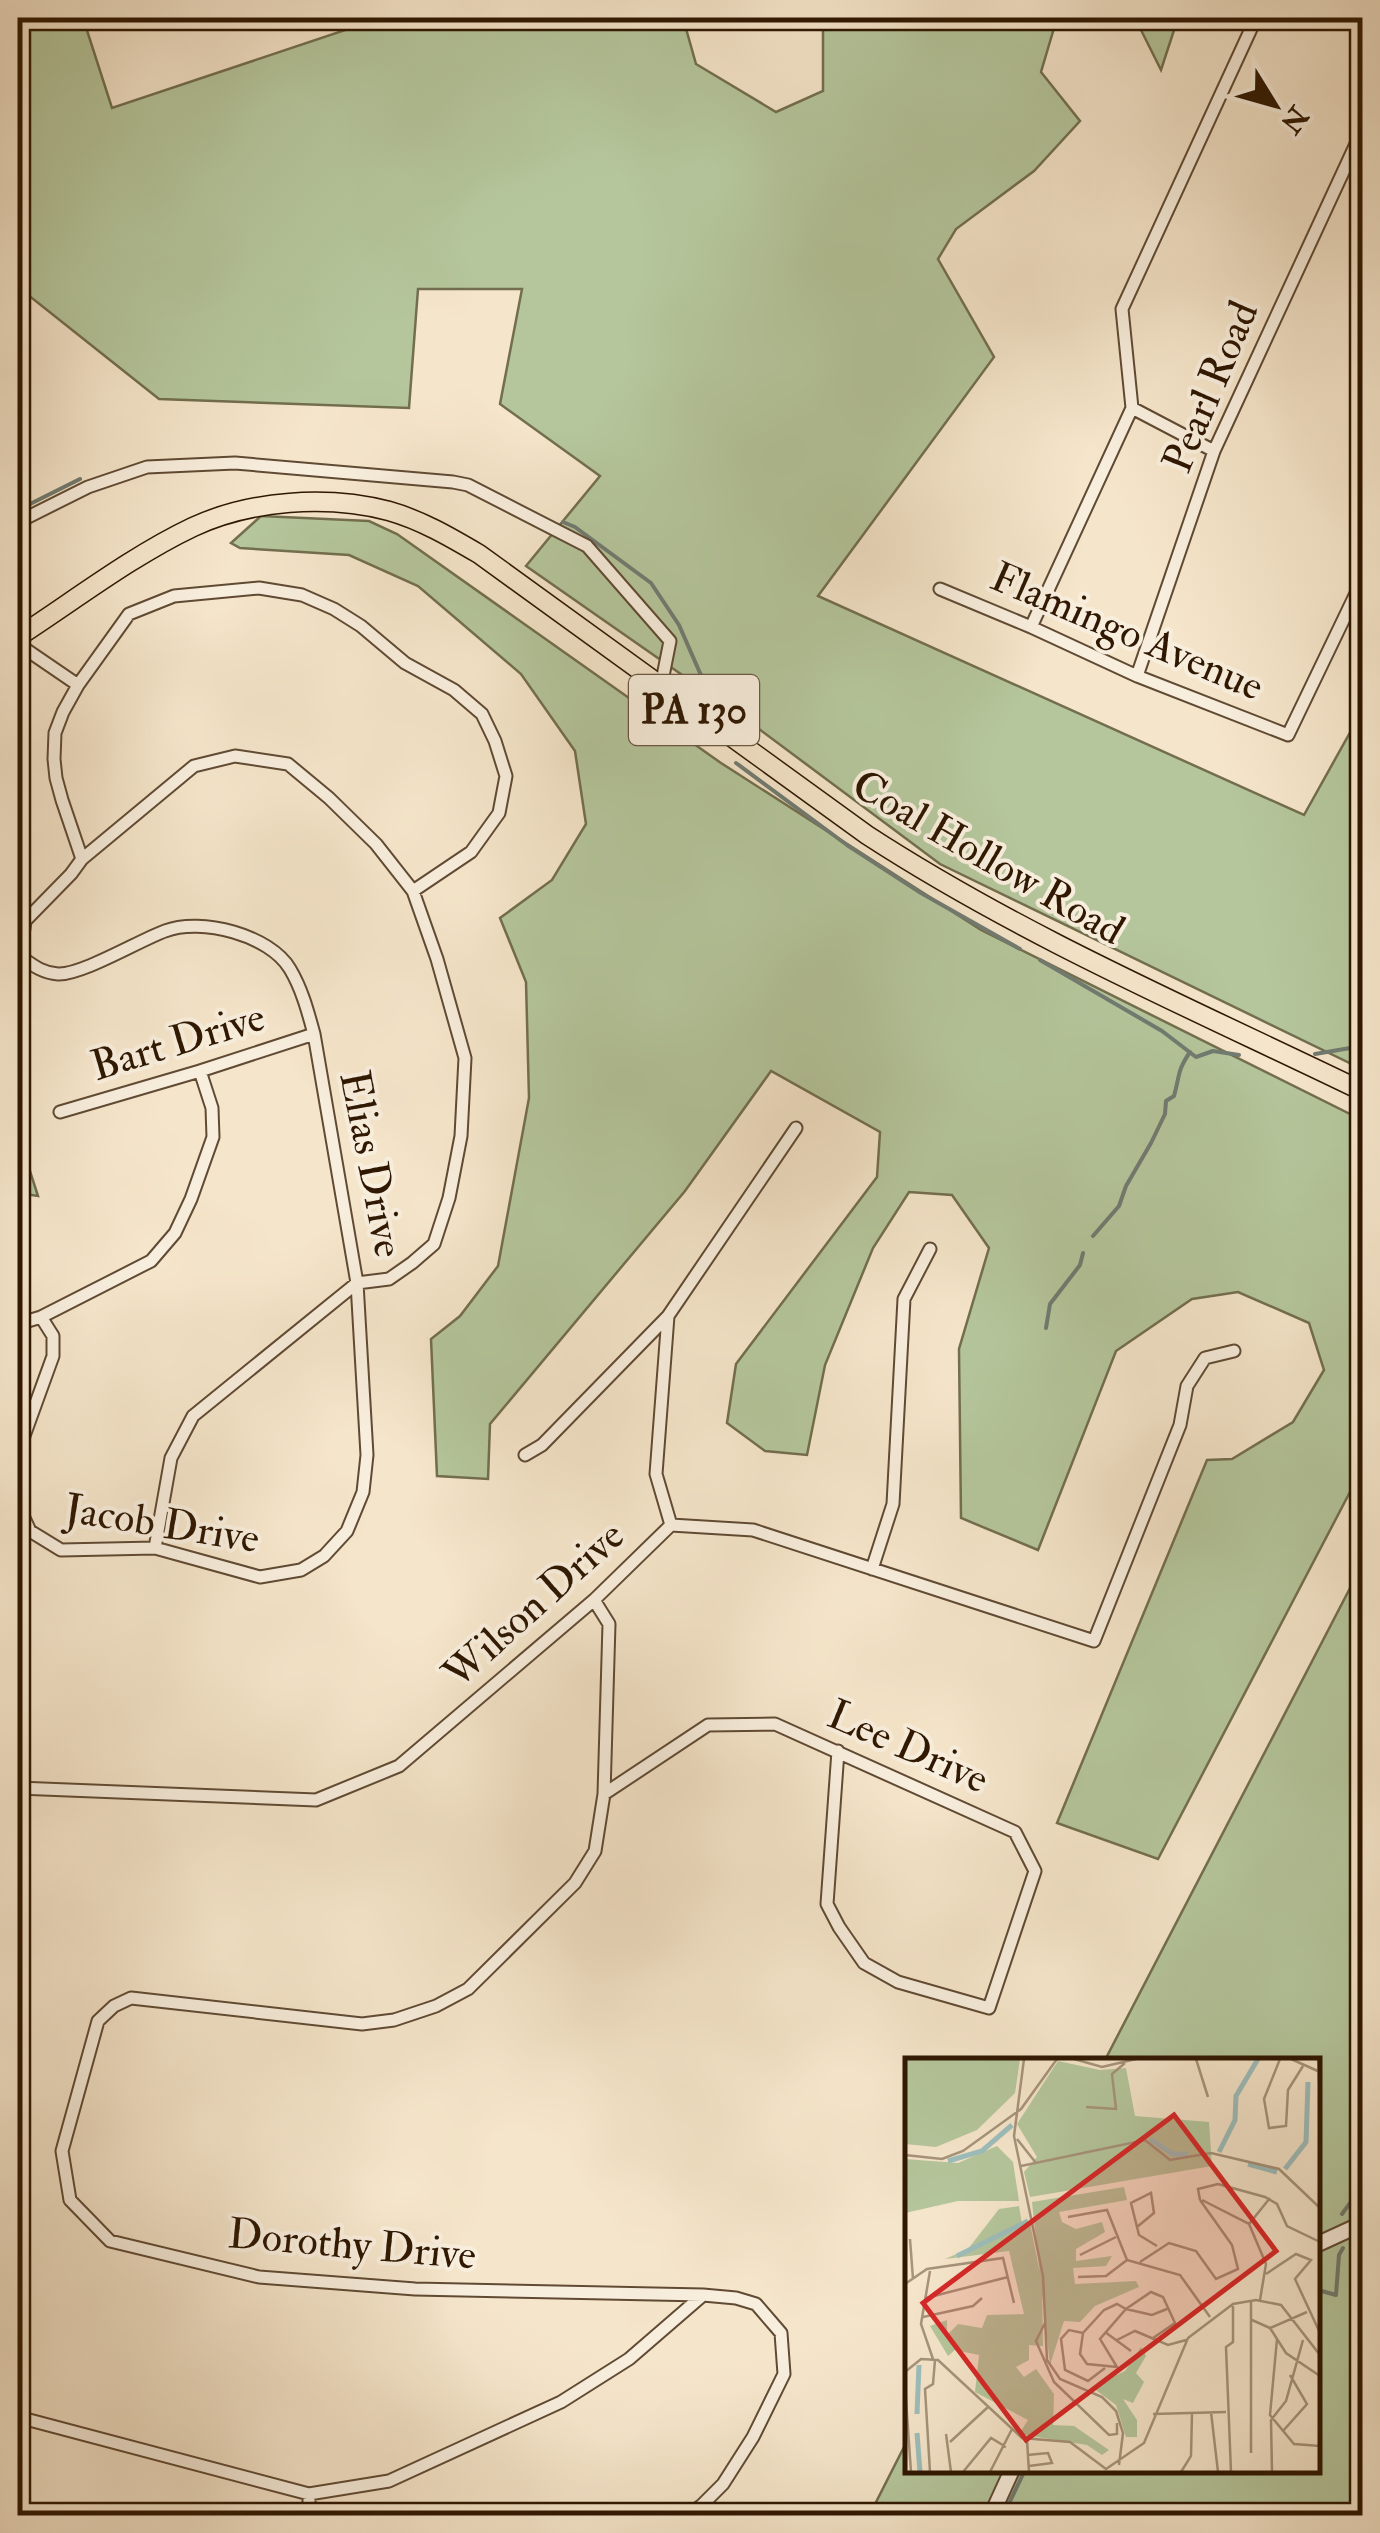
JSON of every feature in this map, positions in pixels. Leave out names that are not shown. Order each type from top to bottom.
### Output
[{"type":"main road","name":"Coal Hollow Road","points":[[18,640],[168,540],[210,521],[255,508],[320,503],[357,505],[416,520],[479,554],[922,871],[1212,1022],[1362,1091]]},
{"type":"street","points":[[1031,627],[1132,408],[1122,309],[1256,18]]},
{"type":"street","name":"Pearl Road","points":[[1137,676],[1214,451],[1362,132]]},
{"type":"street","points":[[1132,408],[1214,451]]},
{"type":"street","points":[[18,522],[88,487],[147,467],[235,463],[468,485],[587,546],[670,641],[661,686]]},
{"type":"street","name":"Flamingo Avenue","points":[[940,589],[1137,676],[1288,735],[1362,580]]},
{"type":"street","points":[[82,859],[62,800],[54,759],[55,732],[78,686],[129,614],[174,596],[260,588],[302,595],[334,609],[362,626],[405,663],[454,690],[482,714],[506,776],[499,813],[471,852],[412,890]]},
{"type":"street","points":[[18,640],[78,686]]},
{"type":"street","name":"Elias Drive","points":[[235,756],[288,764],[376,844],[412,890],[437,959],[465,1058],[461,1136],[434,1244],[389,1279],[357,1283],[314,1034],[306,1002],[289,966],[264,944],[205,927],[169,929],[63,975],[40,971],[24,959],[25,920],[82,859],[194,766],[235,756]]},
{"type":"street","name":"Bart Drive","points":[[60,1112],[314,1034]]},
{"type":"street","points":[[18,1324],[41,1317],[151,1261],[175,1233],[212,1137],[212,1108],[200,1071]]},
{"type":"street","points":[[525,1456],[542,1445],[668,1316],[796,1128]]},
{"type":"street","points":[[872,1569],[892,1504],[904,1298],[930,1249]]},
{"type":"street","points":[[155,1548],[171,1458],[193,1416],[357,1283]]},
{"type":"street","name":"Jacob Drive","points":[[18,1504],[30,1531],[61,1550],[155,1548],[260,1577],[301,1570],[324,1556],[347,1530],[363,1492],[367,1455],[357,1283]]},
{"type":"street","points":[[668,1316],[656,1474],[671,1525]]},
{"type":"street","name":"Jacob Drive","points":[[18,1470],[20,1447],[53,1356],[53,1336],[41,1317]]},
{"type":"street","name":"Wilson Drive","points":[[18,1788],[316,1800],[399,1766],[594,1600],[671,1525],[753,1530],[1094,1641],[1180,1425],[1187,1386],[1205,1358],[1234,1351]]},
{"type":"street","name":"Dorothy Drive","points":[[594,1600],[609,1624],[604,1794],[595,1851],[575,1883],[468,1989],[436,2006],[394,2020],[362,2024],[131,1998],[114,2006],[98,2021],[62,2151],[70,2200],[110,2241],[259,2277],[415,2289],[703,2295],[756,2304],[781,2333],[784,2374],[753,2437],[723,2484],[687,2516]]},
{"type":"street","name":"Lee Drive","points":[[604,1794],[708,1725],[775,1724],[838,1751],[1016,1832],[1035,1871],[989,2008],[898,1982],[864,1963],[840,1928],[827,1904],[838,1751]]},
{"type":"street","points":[[1320,2243],[1355,2228],[1362,2217]]},
{"type":"street","points":[[18,2417],[308,2494],[389,2481],[562,2402],[629,2358],[703,2295]]},
{"type":"street","points":[[992,2516],[1011,2473]]},
{"type":"street","points":[[308,2494],[310,2516]]},
{"type":"green space","points":[[18,18],[83,18],[112,108],[381,18],[683,18],[696,64],[776,112],[823,91],[823,22],[832,18],[1057,18],[1041,72],[1080,121],[1034,171],[956,229],[938,259],[994,357],[818,596],[1304,815],[1362,711],[1362,1069],[940,864],[751,723],[526,566],[600,476],[500,404],[522,289],[418,289],[409,408],[159,399],[18,287]]},
{"type":"green space","points":[[1135,18],[1178,18],[1161,70]]},
{"type":"green space","points":[[261,516],[369,521],[397,534],[721,763],[981,930],[1362,1120],[1362,1469],[1158,1859],[1057,1823],[1207,1460],[1232,1459],[1293,1422],[1324,1370],[1309,1323],[1238,1292],[1192,1299],[1116,1351],[1038,1550],[961,1518],[959,1349],[989,1248],[952,1195],[909,1192],[873,1248],[825,1365],[807,1455],[765,1451],[727,1423],[736,1364],[877,1177],[880,1132],[771,1071],[685,1191],[490,1424],[488,1479],[437,1476],[431,1339],[460,1316],[498,1266],[529,1098],[526,982],[500,918],[552,880],[586,824],[575,751],[521,674],[418,586],[349,555],[240,548],[231,543]]},
{"type":"green space","points":[[18,1134],[38,1196],[18,1193]]},
{"type":"green space","points":[[1362,1565],[1362,2505],[1353,2516],[869,2516],[905,2445],[905,2473],[1320,2473],[1320,2058],[1106,2058]]},
{"type":"waterway","points":[[18,510],[80,479]]},
{"type":"waterway","points":[[563,522],[651,583],[679,625],[700,673],[725,714]]},
{"type":"waterway","points":[[736,763],[847,845],[921,893],[1020,949]]},
{"type":"waterway","points":[[1040,960],[1162,1031],[1196,1057],[1213,1051],[1239,1055]]},
{"type":"waterway","points":[[1315,1054],[1362,1046]]},
{"type":"waterway","points":[[1093,1236],[1119,1206],[1165,1114],[1166,1101],[1174,1096],[1190,1052]]},
{"type":"waterway","points":[[1046,1328],[1050,1304],[1080,1265],[1083,1253]]},
{"type":"waterway","points":[[1342,2214],[1362,2187]]},
{"type":"waterway","points":[[1320,2291],[1336,2295],[1343,2248]]},
{"type":"waterway","points":[[1003,2516],[1024,2473]]}]
